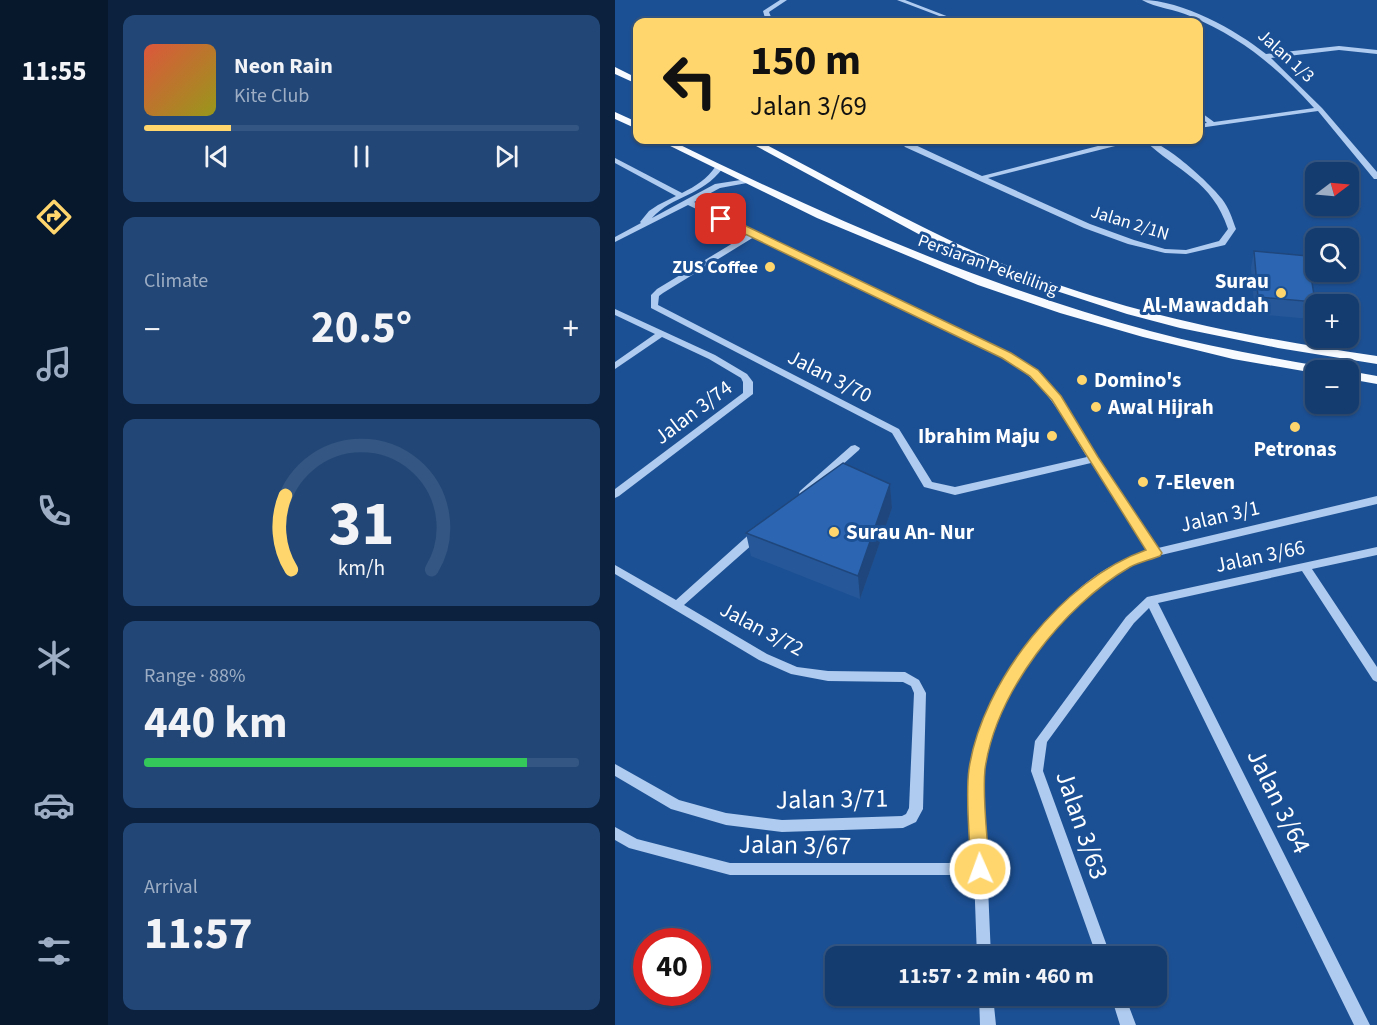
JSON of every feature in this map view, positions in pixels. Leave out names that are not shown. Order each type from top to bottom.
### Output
[{"type":"main road","points":[[615,70],[633,79]]},
{"type":"main road","points":[[615,115],[633,124]]},
{"type":"main road","name":"Persiaran Pekeliling","points":[[671,144],[744,181],[889,248],[1065,312],[1170,342],[1305,367]]},
{"type":"main road","name":"Persiaran Pekeliling","points":[[758,144],[987,261],[1070,293],[1167,321],[1314,351],[1375,359]]},
{"type":"main road","points":[[1359,377],[1377,380]]},
{"type":"street","points":[[768,18],[767,11],[783,0]]},
{"type":"street","points":[[900,0],[949,18]]},
{"type":"street","name":"Jalan 1/3","points":[[1147,0],[1203,18]]},
{"type":"street","name":"Jalan 1/3","points":[[1203,18],[1215,22],[1268,56],[1320,109],[1377,177]]},
{"type":"street","points":[[1268,56],[1338,48],[1377,52]]},
{"type":"street","points":[[1203,125],[1320,109]]},
{"type":"street","points":[[1203,116],[1213,124]]},
{"type":"street","name":"Jalan 2/1N","points":[[907,144],[1087,226],[1151,248],[1186,252],[1223,243],[1232,229],[1229,213],[1219,200],[1152,144]]},
{"type":"street","points":[[981,178],[1113,144]]},
{"type":"street","points":[[615,160],[753,234],[1020,363],[1047,384],[1092,459],[1155,553]]},
{"type":"street","points":[[615,240],[644,222],[663,216],[707,183],[719,168]]},
{"type":"street","points":[[685,199],[719,186],[744,181]]},
{"type":"street","name":"Jalan 3/70","points":[[753,234],[660,291],[655,295],[654,306],[896,431],[928,485],[955,491],[1092,459]]},
{"type":"street","points":[[615,312],[660,335],[615,366]]},
{"type":"street","name":"Jalan 3/74","points":[[615,494],[748,394],[748,382],[744,376],[712,357],[660,335]]},
{"type":"street","points":[[793,503],[855,448]]},
{"type":"street","name":"Jalan 3/1","points":[[984,946],[977,770],[998,700],[1017,670],[1050,627],[1087,591],[1126,563],[1155,553],[1377,500]]},
{"type":"street","points":[[677,605],[766,526]]},
{"type":"street","name":"Jalan 3/66","points":[[1151,600],[1377,551]]},
{"type":"street","points":[[1304,566],[1377,678]]},
{"type":"street","name":"Jalan 3/72","points":[[615,569],[763,657],[795,671],[828,676],[905,677]]},
{"type":"street","name":"Jalan 3/63","points":[[1100,946],[1037,771],[1041,741],[1130,620],[1151,600]]},
{"type":"street","name":"Jalan 3/64","points":[[1151,600],[1362,1025]]},
{"type":"street","name":"Jalan 3/71","points":[[615,769],[676,805],[726,819],[782,826],[903,822],[911,818],[917,809],[920,693],[915,683],[905,677]]},
{"type":"street","name":"Jalan 3/67","points":[[615,833],[634,844],[730,869],[854,871],[980,869]]},
{"type":"street","points":[[987,1006],[988,1025]]},
{"type":"street","points":[[1121,1006],[1128,1025]]},
{"type":"building","points":[[1254,251],[1305,256],[1305,282],[1312,282],[1314,294],[1305,294],[1305,301],[1258,297]]},
{"type":"building","name":"Surau An- Nur","points":[[843,463],[890,484],[858,576],[746,533]]},
{"type":"place","name":"ZUS Coffee","points":[[770,267]]},
{"type":"place","name":"Surau Al-Mawaddah","points":[[1281,293]]},
{"type":"place","name":"Domino's","points":[[1082,380]]},
{"type":"place","name":"Awal Hijrah","points":[[1096,407]]},
{"type":"place","name":"Petronas","points":[[1295,427]]},
{"type":"place","name":"Ibrahim Maju","points":[[1052,436]]},
{"type":"place","name":"7-Eleven","points":[[1143,482]]},
{"type":"place","name":"Surau An- Nur","points":[[834,532]]},
{"type":"route","points":[[721,219],[1007,356],[1034,373],[1047,384],[1057,398],[1092,459],[1139,525],[1155,553],[1126,563],[1106,574],[1087,591],[1050,627],[1017,670],[998,700],[977,770],[980,869]]}]
